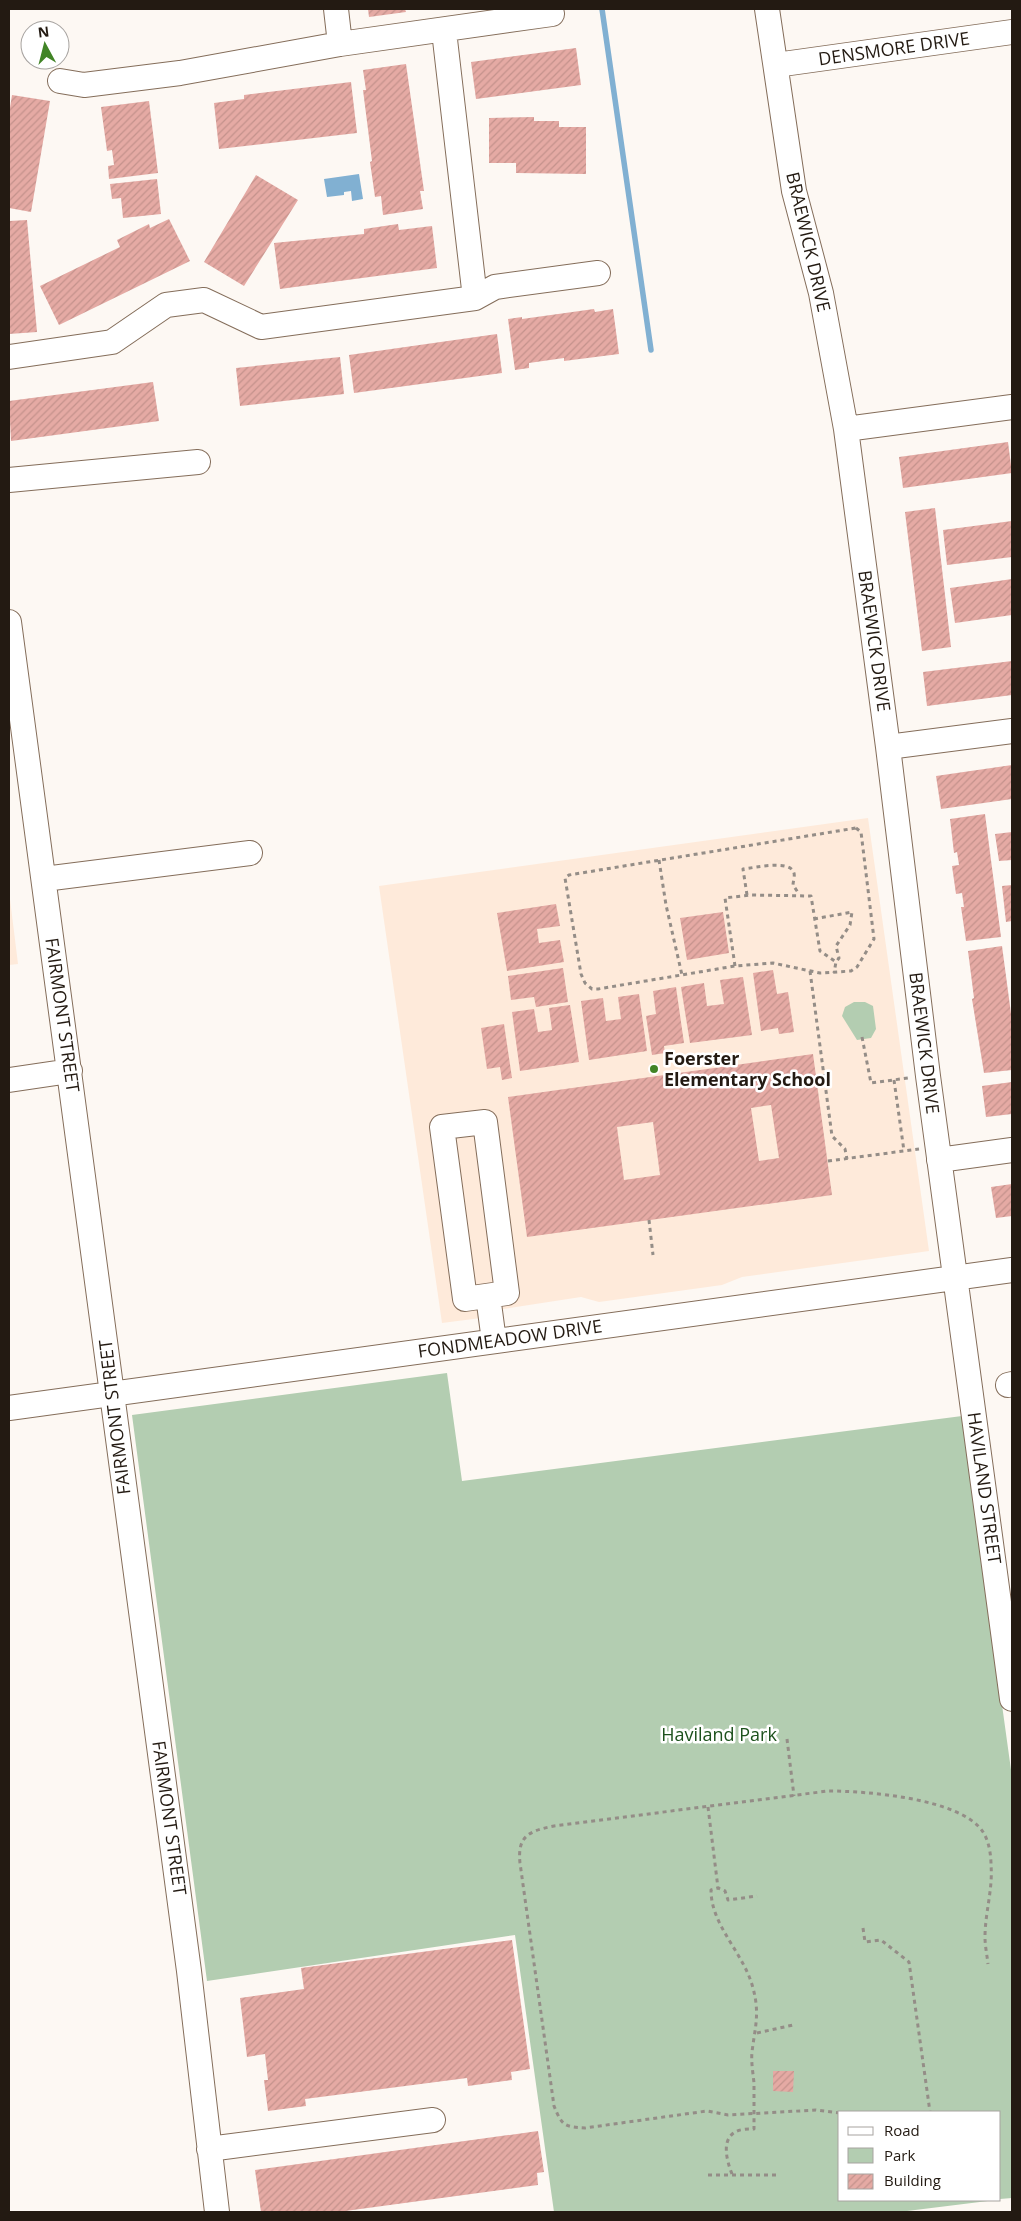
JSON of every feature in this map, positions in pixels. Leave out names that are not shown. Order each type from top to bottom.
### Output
[{"type":"street","points":[[336,9],[340,44]]},
{"type":"street","points":[[60,81],[84,85],[180,72],[340,44],[444,31],[552,14],[551,9]]},
{"type":"street","name":"BRAEWICK DRIVE","points":[[768,9],[794,191],[821,293],[846,429],[888,747],[928,1076],[956,1278]]},
{"type":"street","points":[[444,31],[475,298]]},
{"type":"street","name":"DENSMORE DRIVE","points":[[776,65],[1012,32]]},
{"type":"street","points":[[9,357],[112,342],[166,305],[204,300],[261,327],[475,298],[495,287],[598,273]]},
{"type":"street","points":[[846,429],[1012,407]]},
{"type":"street","points":[[9,480],[198,462]]},
{"type":"street","name":"FAIRMONT STREET","points":[[9,622],[189,1971],[217,2212]]},
{"type":"street","points":[[888,747],[1012,731]]},
{"type":"street","points":[[44,879],[250,853]]},
{"type":"street","points":[[9,1080],[70,1071]]},
{"type":"street","points":[[484,1122],[507,1293],[488,1296],[466,1299],[442,1127],[484,1122]]},
{"type":"street","points":[[938,1153],[1012,1150]]},
{"type":"street","name":"FONDMEADOW DRIVE","points":[[9,1408],[1012,1270]]},
{"type":"street","name":"HAVILAND STREET","points":[[956,1278],[1012,1699]]},
{"type":"street","points":[[488,1296],[494,1342]]},
{"type":"street","points":[[210,2148],[432,2120]]},
{"type":"path","points":[[856,828],[861,832],[874,939],[857,967],[851,971],[834,973],[810,971],[773,963],[735,966],[592,989],[581,974],[565,878],[569,875],[658,860],[856,828]]},
{"type":"path","points":[[658,860],[682,975]]},
{"type":"path","points":[[747,895],[743,869],[783,864],[791,868],[794,874],[793,885],[799,895]]},
{"type":"path","points":[[735,966],[725,898],[747,895],[811,896],[820,951],[836,962]]},
{"type":"path","points":[[814,919],[852,912],[850,925],[836,946],[840,958],[836,962],[834,973]]},
{"type":"path","points":[[810,971],[832,1136],[845,1149],[847,1159]]},
{"type":"path","points":[[862,1037],[871,1083],[928,1076]]},
{"type":"path","points":[[894,1080],[904,1151]]},
{"type":"path","points":[[828,1161],[904,1151],[938,1153]]},
{"type":"path","points":[[649,1220],[653,1255]]},
{"type":"path","points":[[788,1739],[794,1796]]},
{"type":"path","points":[[838,2113],[816,2110],[728,2115],[707,2111],[586,2128],[568,2127],[560,2121],[554,2106],[518,1849],[524,1838],[534,1830],[554,1826],[828,1791],[864,1791],[919,1801],[952,1810],[970,1819],[983,1832],[992,1867],[985,1938],[988,1964]]},
{"type":"path","points":[[708,1806],[718,1888]]},
{"type":"path","points":[[732,2174],[726,2159],[727,2142],[734,2132],[754,2129],[752,2053],[756,2033],[757,2010],[753,1987],[745,1966],[717,1916],[711,1902],[711,1890],[718,1888],[725,1891],[728,1900],[757,1896]]},
{"type":"path","points":[[864,1928],[865,1942],[881,1940],[908,1962],[930,2111]]},
{"type":"path","points":[[756,2033],[794,2025]]},
{"type":"path","points":[[708,2175],[778,2175]]},
{"type":"shaded area","name":"Foerster Elementary School","points":[[868,818],[929,1251],[742,1277],[722,1285],[599,1302],[581,1297],[497,1310],[481,1318],[442,1323],[379,886]]},
{"type":"shaded area","points":[[9,891],[18,964],[9,965]]},
{"type":"green space","points":[[854,1002],[865,1002],[873,1006],[876,1029],[871,1038],[857,1040],[842,1016],[845,1007]]},
{"type":"green space","name":"Haviland Park","points":[[447,1373],[462,1481],[962,1416],[1012,1777],[1012,2198],[1001,2199],[1001,2111],[838,2111],[838,2201],[988,2201],[899,2212],[554,2212],[515,1935],[207,1981],[132,1415]]},
{"type":"water","points":[[359,174],[363,199],[352,201],[351,191],[344,192],[344,195],[327,197],[324,179]]},
{"type":"building","points":[[368,9],[405,9],[406,12],[369,17]]},
{"type":"building","points":[[576,48],[581,85],[476,99],[471,62]]},
{"type":"building","points":[[406,64],[424,191],[420,191],[423,209],[383,215],[381,196],[375,197],[370,162],[372,161],[363,90],[366,90],[363,70]]},
{"type":"building","points":[[351,82],[357,133],[219,149],[214,103],[244,99],[244,95]]},
{"type":"building","points":[[12,95],[50,101],[31,212],[9,208],[9,114]]},
{"type":"building","points":[[149,101],[158,173],[109,179],[108,166],[114,165],[112,150],[107,151],[101,107]]},
{"type":"building","points":[[534,117],[534,121],[559,121],[559,127],[586,127],[586,174],[516,173],[516,163],[489,163],[489,118]]},
{"type":"building","points":[[256,175],[298,200],[244,286],[204,262]]},
{"type":"building","points":[[157,179],[161,214],[123,218],[121,198],[112,199],[110,184]]},
{"type":"building","points":[[169,219],[190,261],[59,325],[40,286],[120,247],[117,240],[149,224],[150,228]]},
{"type":"building","points":[[27,220],[37,332],[9,334],[9,221]]},
{"type":"building","points":[[398,224],[399,230],[432,226],[437,268],[280,289],[274,243],[364,234],[364,229]]},
{"type":"building","points":[[594,309],[595,312],[613,309],[619,354],[529,363],[529,368],[515,370],[508,319],[522,317],[522,319]]},
{"type":"building","points":[[497,334],[502,373],[354,393],[349,355]]},
{"type":"building","points":[[340,357],[344,394],[240,406],[236,368]]},
{"type":"building","points":[[153,382],[159,421],[11,441],[9,401]]},
{"type":"building","points":[[1008,442],[1012,473],[903,488],[899,457]]},
{"type":"building","points":[[935,508],[951,647],[922,651],[905,512]]},
{"type":"building","points":[[1012,521],[1012,557],[947,565],[943,530]]},
{"type":"building","points":[[1012,579],[1012,615],[955,623],[950,588]]},
{"type":"building","points":[[1012,661],[1012,695],[927,706],[923,672]]},
{"type":"building","points":[[1012,765],[1012,799],[941,809],[936,776]]},
{"type":"building","points":[[985,814],[1001,937],[966,941],[961,907],[964,907],[962,893],[956,894],[952,866],[959,865],[957,852],[954,853],[950,819]]},
{"type":"building","points":[[1012,832],[1012,860],[999,861],[995,834]]},
{"type":"building","points":[[1012,885],[1012,921],[1006,922],[1002,886]]},
{"type":"building","points":[[556,904],[560,926],[537,929],[539,943],[560,940],[564,962],[507,971],[497,913]]},
{"type":"building","points":[[723,912],[729,953],[687,960],[680,918]]},
{"type":"building","points":[[1002,946],[1012,1021],[1012,1070],[984,1073],[972,999],[974,998],[968,951]]},
{"type":"building","points":[[563,968],[568,1002],[536,1007],[534,997],[511,1000],[508,976]]},
{"type":"building","points":[[773,970],[777,994],[788,992],[794,1032],[779,1034],[778,1028],[761,1031],[753,973]]},
{"type":"building","points":[[743,977],[752,1035],[690,1043],[681,987],[704,983],[707,1006],[724,1004],[720,980]]},
{"type":"building","points":[[676,987],[684,1043],[664,1046],[665,1053],[652,1055],[646,1016],[656,1014],[653,991]]},
{"type":"building","points":[[639,994],[647,1051],[589,1060],[581,1001],[603,998],[606,1021],[621,1019],[618,997]]},
{"type":"building","points":[[570,1005],[579,1062],[520,1071],[512,1012],[534,1009],[538,1032],[552,1030],[549,1008]]},
{"type":"building","points":[[504,1024],[512,1078],[502,1080],[500,1067],[487,1069],[481,1028]]},
{"type":"building","points":[[813,1054],[832,1195],[527,1237],[508,1097]],"holes":[[[771,1105],[779,1158],[759,1161],[751,1108]],[[653,1122],[660,1175],[624,1180],[617,1127]]]},
{"type":"building","points":[[1012,1082],[1012,1114],[986,1117],[982,1086]]},
{"type":"building","points":[[1012,1184],[1012,1216],[996,1218],[991,1187]]},
{"type":"building","points":[[512,1940],[530,2069],[511,2072],[512,2080],[468,2086],[467,2078],[305,2099],[306,2106],[268,2111],[264,2080],[268,2080],[265,2054],[247,2057],[240,1998],[304,1989],[301,1968]]},
{"type":"building","points":[[773,2071],[794,2071],[793,2092],[773,2091]]},
{"type":"building","points":[[538,2131],[544,2172],[537,2173],[538,2185],[338,2212],[261,2212],[255,2170]]},
{"type":"waterway","points":[[602,9],[651,350]]},
{"type":"place","name":"Foerster Elementary School","points":[[654,1069]]}]
